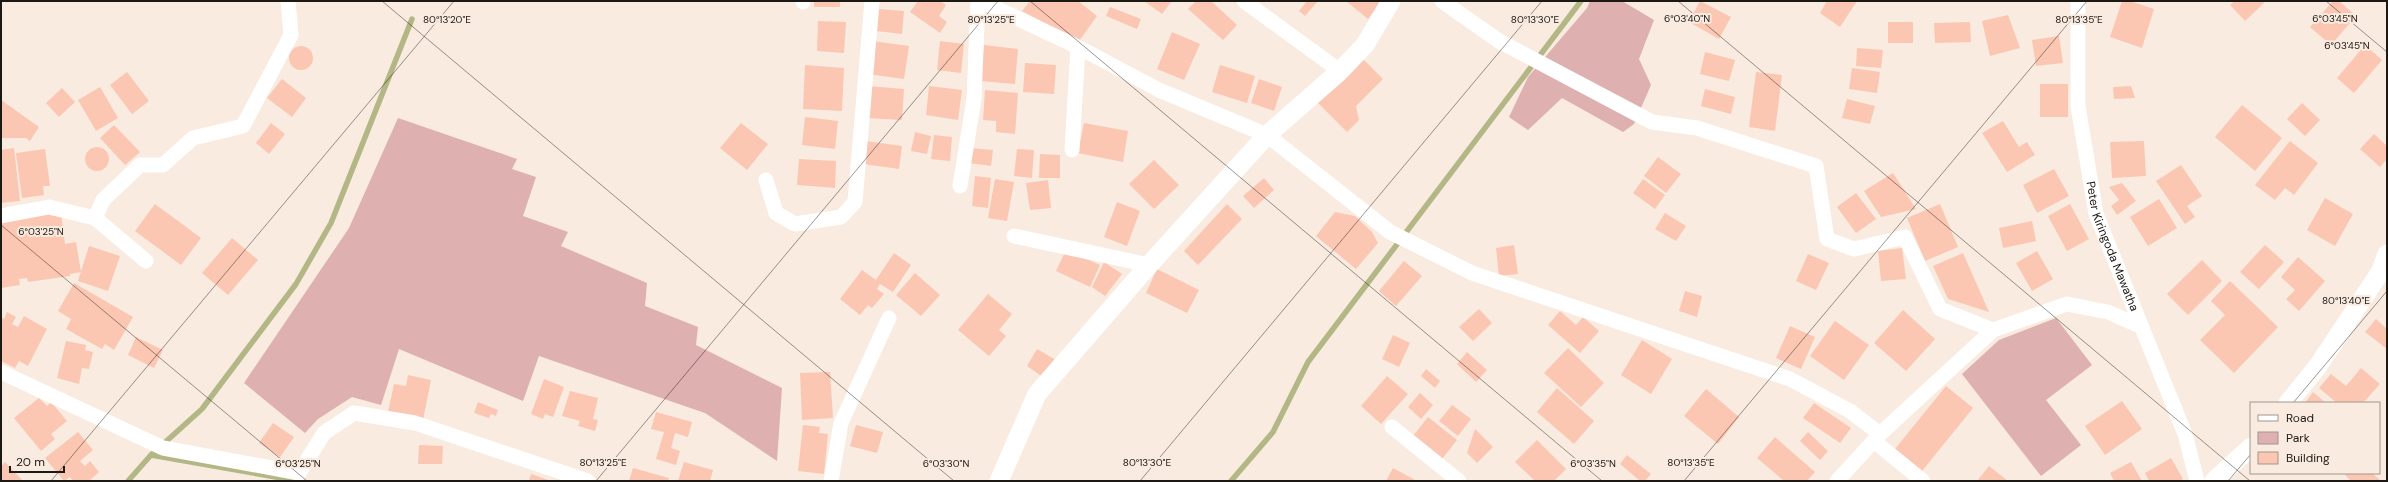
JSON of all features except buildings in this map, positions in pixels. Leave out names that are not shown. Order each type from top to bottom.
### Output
[{"type":"street","points":[[95,218],[103,200],[140,165],[163,165],[193,138],[243,126],[291,35],[288,1]]},
{"type":"street","points":[[766,180],[776,213],[795,224],[841,217],[855,202],[872,1]]},
{"type":"street","points":[[960,186],[974,99],[978,1]]},
{"type":"street","points":[[981,1],[1078,47],[1159,90],[1267,135],[1390,232],[1466,269],[1790,379],[1850,411],[1923,481]]},
{"type":"street","points":[[1244,1],[1340,71]]},
{"type":"street","points":[[999,481],[1037,394],[1149,265],[1267,135],[1340,71],[1365,45],[1391,1]]},
{"type":"street","points":[[1442,1],[1499,41],[1652,122],[1697,128],[1816,166],[1827,239],[1854,249],[1906,237],[1940,309],[1993,330]]},
{"type":"street","name":"Peter Kiringoda Mawatha","points":[[2078,1],[2078,106],[2096,214],[2185,434],[2197,481]]},
{"type":"street","points":[[1072,150],[1078,47]]},
{"type":"street","points":[[1,216],[49,207],[95,218],[146,260]]},
{"type":"street","points":[[1014,236],[1149,265]]},
{"type":"street","points":[[2289,402],[2318,366],[2381,271],[2387,254]]},
{"type":"street","points":[[1837,481],[1877,437],[1993,330],[2067,304],[2108,312],[2142,327]]},
{"type":"street","points":[[831,481],[841,423],[889,318]]},
{"type":"street","points":[[1,372],[160,446],[299,473],[324,433],[354,413],[415,423],[588,481]]},
{"type":"street","points":[[1392,427],[1459,481]]},
{"type":"street","points":[[2214,481],[2250,448]]},
{"type":"green space","points":[[1590,1],[1622,1],[1654,20],[1639,59],[1651,85],[1634,124],[1623,132],[1562,98],[1528,130],[1509,117],[1528,77],[1587,8]]},
{"type":"green space","points":[[398,118],[517,159],[512,169],[536,177],[523,216],[568,232],[561,246],[647,283],[645,306],[698,327],[696,345],[782,388],[777,461],[705,413],[539,356],[523,401],[399,349],[381,405],[352,397],[318,419],[305,433],[244,383],[349,228]]},
{"type":"green space","points":[[2056,318],[2092,365],[2046,400],[2081,445],[2041,476],[1962,374],[1999,340]]},
{"type":"waterway","points":[[1231,481],[1273,432],[1308,362],[1581,1]]},
{"type":"waterway","points":[[151,455],[202,409],[296,284],[331,223],[412,19]]},
{"type":"waterway","points":[[128,481],[151,455],[298,481]]}]
